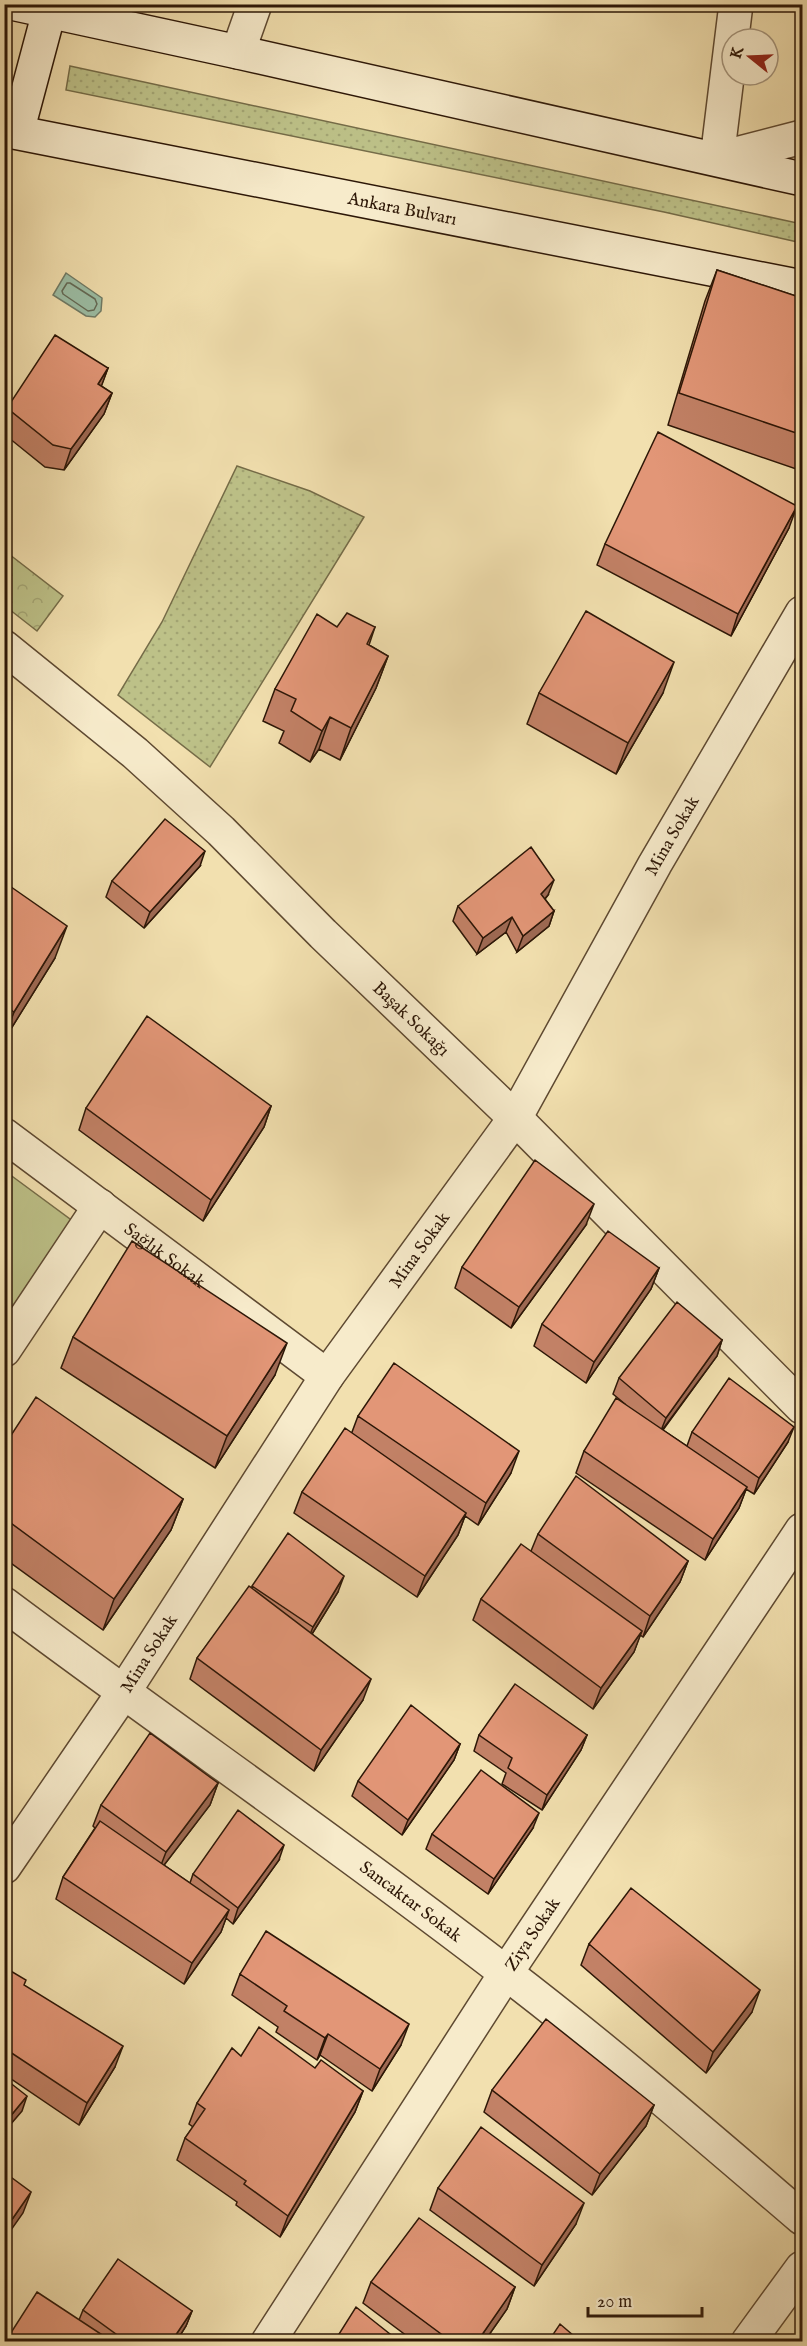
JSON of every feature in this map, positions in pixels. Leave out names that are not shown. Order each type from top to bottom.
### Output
[{"type":"street","points":[[16,4],[802,179]]},
{"type":"street","points":[[238,52],[255,4]]},
{"type":"street","points":[[717,159],[736,4]]},
{"type":"street","points":[[11,131],[49,12]]},
{"type":"street","name":"Ankara Bulvarı","points":[[11,131],[802,287]]},
{"type":"street","points":[[717,159],[802,137]]},
{"type":"street","name":"Mina Sokak","points":[[4,1867],[123,1693],[327,1376],[515,1118],[655,864],[802,613]]},
{"type":"street","name":"Başak Sokağı","points":[[4,647],[135,753],[221,831],[323,934],[515,1118],[802,1407]]},
{"type":"street","name":"Sağlık Sokak","points":[[4,1135],[327,1376]]},
{"type":"street","points":[[4,1350],[100,1206]]},
{"type":"street","name":"Ziya Sokak","points":[[268,2342],[506,1972],[802,1530]]},
{"type":"street","name":"Sancaktar Sokak","points":[[4,1604],[123,1693],[310,1826],[506,1972],[642,2080],[802,2218]]},
{"type":"street","points":[[748,2342],[802,2268]]},
{"type":"green space","points":[[70,66],[802,224],[802,243],[664,212],[66,90]]},
{"type":"green space","points":[[237,466],[310,491],[364,517],[210,767],[118,695],[162,622]]},
{"type":"green space","points":[[5,551],[63,596],[37,631],[5,606]]},
{"type":"green space","points":[[5,1171],[74,1222],[5,1321]]},
{"type":"water","points":[[66,273],[102,298],[101,311],[95,317],[86,316],[53,295]]},
{"type":"building","points":[[717,270],[802,298],[802,435],[679,393]]},
{"type":"building","points":[[55,335],[108,368],[98,384],[112,393],[71,449],[53,445],[7,408]]},
{"type":"building","points":[[658,432],[797,506],[738,614],[605,544]]},
{"type":"building","points":[[586,611],[674,662],[628,743],[539,693]]},
{"type":"building","points":[[347,613],[375,627],[367,644],[388,656],[351,728],[330,717],[322,731],[291,711],[296,699],[275,689],[317,614],[337,627]]},
{"type":"building","points":[[165,819],[205,851],[150,912],[112,881]]},
{"type":"building","points":[[531,847],[554,880],[541,894],[554,911],[523,936],[512,917],[483,938],[458,906]]},
{"type":"building","points":[[4,882],[67,926],[14,1012],[4,1005]]},
{"type":"building","points":[[147,1016],[271,1106],[211,1200],[86,1108]]},
{"type":"building","points":[[535,1160],[594,1204],[519,1307],[462,1267]]},
{"type":"building","points":[[608,1231],[659,1268],[594,1362],[542,1324]]},
{"type":"building","points":[[132,1241],[287,1343],[227,1436],[73,1337]]},
{"type":"building","points":[[677,1302],[722,1340],[666,1418],[619,1378]]},
{"type":"building","points":[[394,1363],[519,1451],[486,1503],[358,1416]]},
{"type":"building","points":[[729,1378],[794,1427],[759,1478],[692,1432]]},
{"type":"building","points":[[36,1397],[183,1499],[114,1599],[4,1518],[4,1446]]},
{"type":"building","points":[[616,1398],[747,1487],[713,1539],[584,1451]]},
{"type":"building","points":[[345,1428],[466,1513],[425,1576],[302,1492]]},
{"type":"building","points":[[576,1476],[688,1561],[650,1616],[538,1534]]},
{"type":"building","points":[[288,1533],[344,1576],[313,1627],[252,1586]]},
{"type":"building","points":[[521,1544],[642,1631],[601,1688],[481,1599]]},
{"type":"building","points":[[249,1586],[371,1679],[321,1750],[197,1658]]},
{"type":"building","points":[[515,1684],[587,1735],[547,1795],[508,1768],[512,1758],[479,1735]]},
{"type":"building","points":[[411,1705],[460,1744],[408,1820],[358,1781]]},
{"type":"building","points":[[150,1733],[218,1783],[166,1852],[101,1805]]},
{"type":"building","points":[[4,1744],[11,1748],[4,1758]]},
{"type":"building","points":[[481,1770],[539,1813],[494,1879],[432,1834]]},
{"type":"building","points":[[238,1810],[284,1845],[238,1908],[193,1874]]},
{"type":"building","points":[[100,1821],[229,1910],[192,1963],[63,1877]]},
{"type":"building","points":[[631,1888],[760,1990],[713,2052],[589,1944]]},
{"type":"building","points":[[266,1931],[409,2024],[380,2069],[328,2034],[325,2038],[284,2011],[287,2006],[240,1974]]},
{"type":"building","points":[[4,1967],[26,1980],[24,1985],[123,2046],[87,2103],[4,2048]]},
{"type":"building","points":[[546,2019],[654,2105],[600,2174],[492,2090]]},
{"type":"building","points":[[259,2027],[315,2068],[321,2060],[363,2091],[288,2216],[244,2184],[246,2181],[185,2138],[205,2109],[197,2103],[232,2048],[241,2056]]},
{"type":"building","points":[[4,2078],[27,2096],[4,2124]]},
{"type":"building","points":[[481,2127],[584,2203],[542,2265],[438,2188]]},
{"type":"building","points":[[4,2172],[31,2192],[4,2231]]},
{"type":"building","points":[[419,2218],[515,2287],[477,2342],[452,2342],[371,2282]]},
{"type":"building","points":[[118,2259],[192,2311],[171,2342],[127,2342],[83,2310]]},
{"type":"building","points":[[37,2292],[113,2342],[5,2342]]},
{"type":"building","points":[[356,2307],[400,2342],[334,2342]]},
{"type":"building","points":[[560,2324],[581,2342],[548,2342]]}]
